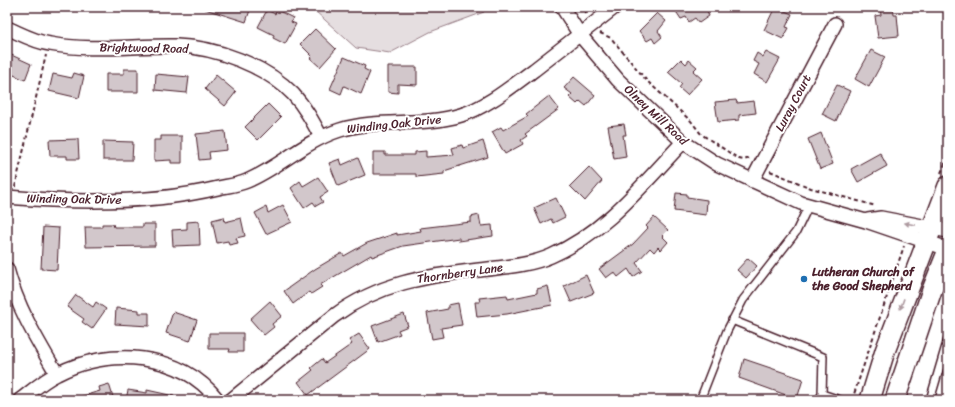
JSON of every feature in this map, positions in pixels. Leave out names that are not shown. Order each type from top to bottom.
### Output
[{"type":"main road","points":[[870,400],[885,351],[935,233],[948,186]]},
{"type":"main road","points":[[895,400],[932,290],[948,250]]},
{"type":"street","name":"Olney Mill Road","points":[[562,7],[580,35],[618,80],[683,142],[717,164],[752,181],[809,205],[866,221],[935,233],[948,250]]},
{"type":"street","name":"Winding Oak Drive","points":[[9,199],[154,200],[188,196],[246,181],[296,150],[321,137],[341,130],[364,125],[418,121],[462,115],[480,107],[515,84],[615,7]]},
{"type":"street","name":"Luray Court","points":[[752,181],[835,24]]},
{"type":"street","name":"Brightwood Road","points":[[7,28],[48,44],[71,47],[179,46],[211,50],[247,63],[273,78],[292,93],[308,112],[321,137]]},
{"type":"street","name":"Thornberry Lane","points":[[231,400],[334,316],[346,307],[372,294],[399,283],[426,276],[510,267],[532,262],[550,256],[573,245],[592,233],[611,218],[683,142]]},
{"type":"street","points":[[7,269],[13,292],[30,329],[57,374]]},
{"type":"street","points":[[20,400],[57,374],[80,364],[104,358],[125,356],[149,359],[172,366],[192,376],[205,386],[218,400]]},
{"type":"lane","points":[[700,400],[732,320],[743,300],[796,232],[809,205]]},
{"type":"lane","points":[[732,320],[823,357],[821,397],[840,400]]},
{"type":"lane","points":[[930,400],[948,339]]},
{"type":"path","points":[[587,7],[585,16],[592,25],[600,33],[611,38],[647,81],[691,121],[701,134],[739,159],[744,160],[750,157],[760,165],[783,177],[811,188],[882,208]]},
{"type":"path","points":[[9,199],[48,44]]},
{"type":"shaded area","points":[[308,7],[482,7],[484,12],[430,32],[390,53],[356,48],[315,11]]},
{"type":"building","points":[[205,7],[251,7],[246,22],[205,9]]},
{"type":"building","points":[[673,7],[706,7],[709,16],[699,23],[695,18],[689,22],[686,17],[681,19]]},
{"type":"building","points":[[775,7],[792,14],[786,27],[789,28],[783,39],[764,30]]},
{"type":"building","points":[[880,7],[893,7],[894,15],[897,15],[899,36],[878,38],[875,16],[881,15]]},
{"type":"building","points":[[267,10],[275,14],[277,10],[293,18],[291,22],[296,24],[285,44],[273,38],[274,35],[258,27]]},
{"type":"building","points":[[657,13],[666,21],[658,31],[662,37],[655,43],[652,38],[647,41],[639,31]]},
{"type":"building","points":[[315,29],[336,49],[320,67],[310,58],[312,56],[300,44]]},
{"type":"building","points":[[871,50],[885,57],[869,87],[855,79]]},
{"type":"building","points":[[766,52],[780,59],[767,82],[754,74],[759,64],[753,61],[757,53],[763,57]]},
{"type":"building","points":[[7,53],[31,64],[25,80],[7,72]]},
{"type":"building","points":[[344,57],[365,66],[364,69],[370,72],[361,94],[344,86],[341,94],[330,89]]},
{"type":"building","points":[[681,59],[686,64],[689,60],[697,67],[693,71],[702,79],[687,95],[679,88],[682,84],[668,72]]},
{"type":"building","points":[[388,67],[417,67],[417,85],[398,84],[398,93],[388,92]]},
{"type":"building","points":[[124,69],[138,69],[138,92],[106,92],[106,74],[124,74]]},
{"type":"building","points":[[74,73],[84,76],[79,98],[49,91],[53,74],[72,78]]},
{"type":"building","points":[[156,74],[189,77],[187,93],[155,90]]},
{"type":"building","points":[[216,75],[236,92],[225,106],[205,89]]},
{"type":"building","points":[[574,77],[595,95],[586,106],[580,101],[577,104],[569,97],[572,94],[564,88]]},
{"type":"building","points":[[837,85],[850,91],[836,121],[822,114]]},
{"type":"building","points":[[549,96],[559,109],[525,134],[527,136],[521,140],[523,144],[505,154],[492,132],[501,127],[503,130],[528,116],[526,114]]},
{"type":"building","points":[[736,100],[737,103],[754,101],[756,113],[739,115],[739,120],[718,122],[715,102]]},
{"type":"building","points":[[268,104],[281,117],[258,140],[245,127]]},
{"type":"building","points":[[624,124],[626,135],[623,135],[626,157],[614,159],[608,126]]},
{"type":"building","points":[[225,131],[227,150],[209,152],[210,159],[199,160],[196,134]]},
{"type":"building","points":[[821,133],[833,164],[820,169],[808,139]]},
{"type":"building","points":[[161,136],[182,136],[182,163],[171,163],[171,160],[154,161],[154,140],[161,140]]},
{"type":"building","points":[[78,139],[79,159],[67,159],[67,156],[50,156],[49,140]]},
{"type":"building","points":[[103,141],[133,142],[132,160],[103,160]]},
{"type":"building","points":[[483,141],[488,157],[444,171],[444,174],[416,177],[416,174],[373,174],[373,152],[385,152],[385,155],[415,155],[415,152],[426,151],[426,157],[454,155],[452,148],[462,145],[463,148]]},
{"type":"building","points":[[880,153],[887,166],[858,182],[851,169]]},
{"type":"building","points":[[358,158],[365,175],[338,186],[329,163],[340,159],[342,165]]},
{"type":"building","points":[[589,167],[602,181],[585,201],[570,186]]},
{"type":"building","points":[[318,177],[328,192],[320,197],[323,202],[316,206],[313,202],[304,208],[291,188],[300,181],[303,186]]},
{"type":"building","points":[[676,193],[687,194],[687,197],[707,200],[706,215],[674,211]]},
{"type":"building","points":[[556,198],[565,217],[553,223],[551,219],[541,224],[534,208]]},
{"type":"building","points":[[283,205],[292,222],[266,234],[255,213],[266,207],[268,213]]},
{"type":"building","points":[[479,215],[481,226],[492,225],[493,236],[459,241],[459,238],[403,246],[372,257],[371,255],[320,285],[322,287],[311,294],[309,292],[293,304],[284,291],[315,269],[342,253],[344,256],[367,243],[397,233],[397,235],[421,231],[420,228],[471,222],[471,217]]},
{"type":"building","points":[[224,217],[225,222],[241,218],[245,236],[236,238],[238,243],[229,245],[228,241],[217,243],[212,220]]},
{"type":"building","points":[[654,217],[668,230],[662,236],[668,242],[661,250],[658,247],[654,252],[650,248],[636,263],[642,271],[633,277],[628,269],[618,277],[614,272],[606,278],[599,269],[633,244],[648,228],[646,226]]},
{"type":"building","points":[[199,221],[200,245],[173,246],[172,230],[187,229],[187,222]]},
{"type":"building","points":[[102,224],[113,224],[114,227],[143,227],[143,224],[155,224],[155,246],[86,247],[85,227],[102,227]]},
{"type":"building","points":[[43,227],[59,228],[57,270],[41,269]]},
{"type":"building","points":[[748,258],[757,266],[746,278],[737,270]]},
{"type":"building","points":[[586,275],[594,293],[571,302],[564,286]]},
{"type":"building","points":[[548,286],[552,305],[507,314],[477,317],[475,302],[480,302],[479,298],[507,295],[508,299],[537,293],[537,289]]},
{"type":"building","points":[[76,295],[93,307],[96,302],[106,309],[92,329],[82,322],[84,319],[67,307]]},
{"type":"building","points":[[270,301],[282,316],[272,324],[274,327],[264,335],[250,319]]},
{"type":"building","points":[[458,303],[462,325],[441,328],[443,337],[432,339],[427,313],[448,309],[448,305]]},
{"type":"building","points":[[116,308],[139,310],[139,313],[149,313],[149,326],[115,324]]},
{"type":"building","points":[[173,312],[197,320],[190,341],[166,333]]},
{"type":"building","points":[[404,314],[408,326],[398,330],[400,334],[378,342],[372,326]]},
{"type":"building","points":[[209,333],[243,333],[243,352],[229,352],[230,349],[209,349]]},
{"type":"building","points":[[359,334],[370,349],[308,395],[298,382],[313,370],[311,368],[322,359],[325,363],[352,344],[349,340]]},
{"type":"building","points":[[744,359],[803,379],[797,399],[739,378]]},
{"type":"building","points":[[109,384],[114,400],[76,400],[76,398],[100,391],[99,387]]},
{"type":"building","points":[[128,390],[147,393],[147,390],[174,396],[173,400],[126,400]]},
{"type":"place","name":"Lutheran Church of the Good Shepherd","points":[[804,279]]}]
